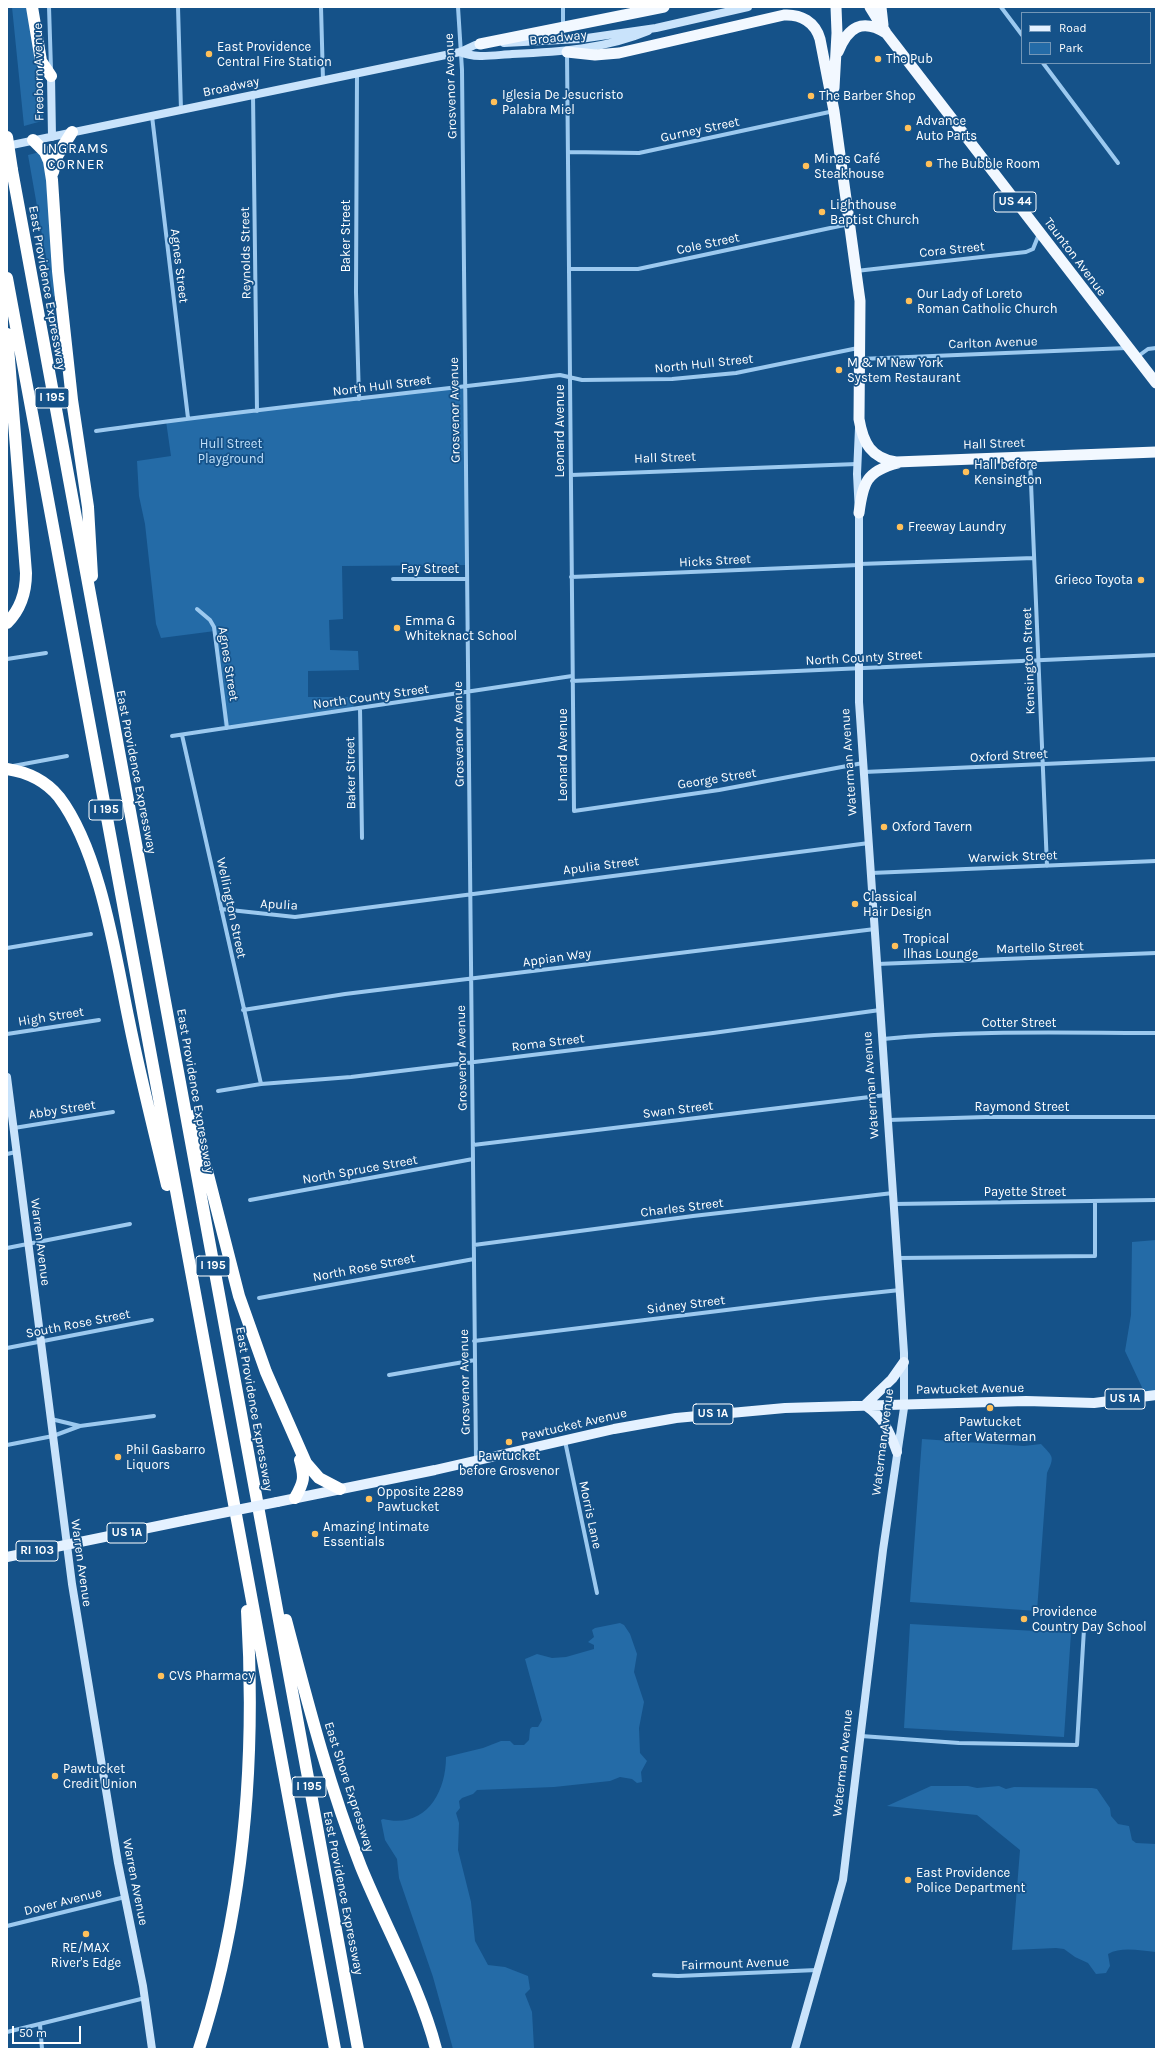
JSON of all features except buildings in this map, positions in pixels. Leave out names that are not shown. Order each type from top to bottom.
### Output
[{"type":"highway","points":[[32,7],[40,57],[44,68],[51,76]]},
{"type":"highway","points":[[480,44],[664,7]]},
{"type":"highway","points":[[834,111],[836,7]]},
{"type":"highway","name":"US 44","points":[[870,7],[886,33]]},
{"type":"highway","points":[[881,7],[886,33]]},
{"type":"highway","points":[[567,52],[595,55],[619,53],[780,16],[796,15],[811,23],[819,34],[834,111]]},
{"type":"highway","points":[[836,61],[843,41],[853,29],[861,25],[869,25],[886,33]]},
{"type":"highway","name":"Taunton Avenue","points":[[886,33],[1127,348],[1156,383]]},
{"type":"highway","name":"Waterman Avenue","points":[[834,111],[860,308],[859,419]]},
{"type":"highway","points":[[52,180],[56,156],[72,132]]},
{"type":"highway","name":"East Providence Expressway","points":[[7,137],[94,625],[358,2049]]},
{"type":"highway","points":[[33,140],[45,152],[49,160],[52,180],[58,271],[72,400],[88,507],[94,625]]},
{"type":"highway","name":"I 195","points":[[7,278],[335,2049]]},
{"type":"highway","points":[[7,334],[26,573],[23,598],[16,612],[7,623]]},
{"type":"highway","points":[[1144,370],[1156,389]]},
{"type":"highway","name":"Hall Street","points":[[859,419],[863,438],[872,452],[885,459],[903,462],[1156,452]]},
{"type":"highway","points":[[1133,452],[1156,446]]},
{"type":"highway","points":[[859,513],[862,490],[868,478],[879,470],[903,462]]},
{"type":"highway","points":[[7,768],[34,777],[54,791],[73,820],[94,872],[105,908],[129,1022],[204,1342]]},
{"type":"highway","points":[[166,1008],[239,1296],[266,1372],[306,1463],[323,1482],[340,1489]]},
{"type":"highway","points":[[290,1427],[304,1476],[302,1485],[295,1498]]},
{"type":"highway","name":"East Shore Expressway","points":[[261,1524],[315,1732],[331,1785],[362,1868],[426,2017],[436,2049]]},
{"type":"highway","points":[[199,2049],[229,1935],[246,1819],[251,1724],[244,1559]]},
{"type":"highway","points":[[324,1992],[328,2049]]},
{"type":"main road","name":"Broadway","points":[[7,146],[460,52],[480,44],[572,40],[656,28],[748,7]]},
{"type":"main road","name":"Broadway","points":[[460,52],[480,56],[567,52],[623,40],[656,28]]},
{"type":"main road","name":"Freeborn Avenue","points":[[51,76],[52,137]]},
{"type":"main road","name":"Waterman Avenue","points":[[795,2049],[843,1880],[883,1550],[904,1404],[904,1362],[900,1290],[858,668],[859,513],[857,464],[859,419]]},
{"type":"main road","name":"Warren Avenue","points":[[7,1077],[66,1544],[80,1638],[124,1897],[145,1998],[152,2049]]},
{"type":"main road","points":[[897,1452],[888,1428],[876,1413],[865,1405],[892,1378],[904,1362]]},
{"type":"main road","name":"Pawtucket Avenue","points":[[7,1557],[476,1461],[565,1440],[676,1418],[785,1408],[865,1405],[1026,1401],[1094,1403],[1156,1395]]},
{"type":"street","name":"Freeborn Avenue","points":[[49,7],[51,76]]},
{"type":"street","points":[[178,7],[181,110]]},
{"type":"street","points":[[321,7],[323,80]]},
{"type":"street","name":"Grosvenor Avenue","points":[[458,7],[462,70],[476,1461]]},
{"type":"street","points":[[563,7],[564,27]]},
{"type":"street","points":[[1001,7],[1021,34]]},
{"type":"street","name":"Leonard Avenue","points":[[567,52],[574,811]]},
{"type":"street","points":[[1044,64],[1118,163]]},
{"type":"street","name":"Baker Street","points":[[357,73],[356,292],[359,399]]},
{"type":"street","name":"Reynolds Street","points":[[254,95],[257,412]]},
{"type":"street","name":"Gurney Street","points":[[568,152],[639,153],[834,111]]},
{"type":"street","name":"Agnes Street","points":[[152,116],[188,418]]},
{"type":"street","name":"Cole Street","points":[[569,269],[644,268],[850,224]]},
{"type":"street","name":"Cora Street","points":[[856,271],[1026,252],[1033,249],[1040,233]]},
{"type":"street","name":"North Hull Street","points":[[96,431],[188,418],[257,412],[560,375],[582,380],[672,379],[736,373],[860,348]]},
{"type":"street","name":"Carlton Avenue","points":[[860,359],[1127,348]]},
{"type":"street","points":[[1135,358],[1146,350],[1156,348]]},
{"type":"street","name":"Kensington Street","points":[[1030,456],[1047,866]]},
{"type":"street","name":"Hall Street","points":[[570,475],[857,464]]},
{"type":"street","name":"Hicks Street","points":[[572,577],[1034,558]]},
{"type":"street","name":"Fay Street","points":[[393,578],[467,579]]},
{"type":"street","name":"Agnes Street","points":[[197,609],[210,620],[214,628],[227,728]]},
{"type":"street","points":[[7,659],[46,653]]},
{"type":"street","name":"North County Street","points":[[172,736],[468,692],[572,679],[1156,655]]},
{"type":"street","name":"Baker Street","points":[[360,708],[362,838]]},
{"type":"street","name":"Wellington Street","points":[[182,735],[243,1010],[261,1084]]},
{"type":"street","points":[[7,768],[67,756]]},
{"type":"street","name":"Oxford Street","points":[[864,768],[1043,764],[1156,759]]},
{"type":"street","name":"George Street","points":[[574,811],[864,768]]},
{"type":"street","name":"Apulia Street","points":[[336,912],[869,843]]},
{"type":"street","name":"Warwick Street","points":[[871,873],[1156,861]]},
{"type":"street","name":"Apulia","points":[[221,909],[296,917],[336,912]]},
{"type":"street","name":"Appian Way","points":[[243,1010],[345,994],[471,979],[671,952],[875,929]]},
{"type":"street","points":[[7,948],[91,934]]},
{"type":"street","name":"Martello Street","points":[[877,964],[1156,953]]},
{"type":"street","name":"Roma Street","points":[[218,1090],[261,1084],[351,1077],[706,1034],[880,1010]]},
{"type":"street","name":"High Street","points":[[7,1034],[99,1020]]},
{"type":"street","name":"Cotter Street","points":[[882,1039],[927,1035],[993,1033],[1156,1033]]},
{"type":"street","name":"Swan Street","points":[[472,1145],[886,1095]]},
{"type":"street","name":"Abby Street","points":[[13,1128],[113,1112]]},
{"type":"street","name":"Raymond Street","points":[[888,1120],[986,1117],[1156,1117]]},
{"type":"street","points":[[7,1154],[16,1152]]},
{"type":"street","name":"North Spruce Street","points":[[250,1200],[473,1159]]},
{"type":"street","name":"Charles Street","points":[[474,1245],[693,1216],[893,1193]]},
{"type":"street","name":"Payette Street","points":[[894,1204],[1156,1200]]},
{"type":"street","points":[[897,1258],[1096,1256],[1095,1202]]},
{"type":"street","points":[[7,1248],[130,1224]]},
{"type":"street","name":"North Rose Street","points":[[259,1298],[474,1258]]},
{"type":"street","name":"Sidney Street","points":[[474,1341],[900,1290]]},
{"type":"street","name":"South Rose Street","points":[[7,1348],[152,1320]]},
{"type":"street","points":[[389,1375],[475,1360]]},
{"type":"street","points":[[7,1445],[52,1436],[80,1426],[154,1416]]},
{"type":"street","points":[[50,1419],[80,1426]]},
{"type":"street","name":"Morris Lane","points":[[565,1440],[597,1593]]},
{"type":"street","points":[[860,1736],[960,1743],[1077,1745],[1084,1628]]},
{"type":"street","name":"Dover Avenue","points":[[7,1926],[124,1897]]},
{"type":"street","name":"Fairmount Avenue","points":[[654,1975],[678,1976],[818,1970]]},
{"type":"street","points":[[7,2032],[145,1998]]},
{"type":"street","points":[[40,2025],[42,2049]]},
{"type":"green space","points":[[12,7],[28,7],[43,113],[42,121],[24,126]]},
{"type":"green space","points":[[40,152],[45,162],[56,295],[53,297],[28,155]]},
{"type":"green space","name":"Hull Street Playground","points":[[463,387],[467,565],[342,566],[343,619],[329,620],[330,650],[358,651],[359,670],[308,671],[308,697],[352,697],[354,709],[224,727],[215,631],[161,638],[156,624],[145,524],[139,496],[137,461],[171,456],[166,421]]},
{"type":"green space","points":[[1156,1240],[1156,1396],[1147,1398],[1125,1351],[1131,1315],[1132,1242]]},
{"type":"green space","points":[[922,1439],[1024,1446],[1041,1444],[1050,1454],[1052,1460],[1047,1473],[1037,1611],[910,1602]]},
{"type":"green space","points":[[620,1623],[624,1625],[630,1634],[637,1654],[634,1672],[644,1702],[639,1728],[640,1753],[647,1761],[641,1772],[642,1782],[637,1783],[632,1779],[620,1777],[610,1781],[554,1787],[477,1790],[473,1794],[462,1798],[459,1801],[460,1808],[456,1813],[459,1823],[458,1850],[471,1902],[475,1941],[488,1965],[505,1967],[528,1976],[530,1989],[525,1994],[532,2012],[534,2048],[453,2049],[433,1977],[399,1878],[397,1859],[385,1840],[381,1820],[397,1821],[410,1819],[421,1814],[430,1806],[437,1796],[442,1784],[446,1757],[483,1748],[501,1741],[510,1741],[514,1745],[524,1745],[529,1740],[530,1729],[532,1727],[538,1727],[542,1720],[525,1659],[537,1654],[552,1658],[566,1657],[594,1649],[594,1645],[588,1642],[594,1637],[592,1630],[595,1628]]},
{"type":"green space","points":[[910,1624],[1071,1633],[1064,1737],[904,1728]]},
{"type":"green space","points":[[931,1786],[968,1786],[977,1788],[999,1786],[1006,1789],[1014,1787],[1097,1789],[1110,1808],[1111,1816],[1118,1824],[1129,1826],[1132,1840],[1136,1843],[1156,1844],[1156,1952],[1119,1950],[1113,1952],[1108,1954],[1110,1966],[1106,1973],[1096,1974],[1088,1963],[1075,1957],[1064,1949],[1012,1950],[1020,1850],[977,1815],[887,1806]]},
{"type":"place","name":"East Providence Central Fire Station","points":[[209,54]]},
{"type":"place","name":"The Pub","points":[[878,59]]},
{"type":"place","name":"The Barber Shop","points":[[811,96]]},
{"type":"place","name":"Iglesia De Jesucristo Palabra Miel","points":[[494,102]]},
{"type":"place","name":"Advance Auto Parts","points":[[908,128]]},
{"type":"place","name":"The Bubble Room","points":[[929,164]]},
{"type":"place","name":"Minas Café Steakhouse","points":[[806,166]]},
{"type":"place","name":"Lighthouse Baptist Church","points":[[822,212]]},
{"type":"place","name":"Our Lady of Loreto Roman Catholic Church","points":[[909,301]]},
{"type":"place","name":"M & M New York System Restaurant","points":[[839,370]]},
{"type":"place","name":"Hall before Kensington","points":[[966,472]]},
{"type":"place","name":"Freeway Laundry","points":[[900,527]]},
{"type":"place","name":"Grieco Toyota","points":[[1141,580]]},
{"type":"place","name":"Emma G Whiteknact School","points":[[397,628]]},
{"type":"place","name":"Oxford Tavern","points":[[884,827]]},
{"type":"place","name":"Classical Hair Design","points":[[855,904]]},
{"type":"place","name":"Tropical Ilhas Lounge","points":[[895,946]]},
{"type":"place","name":"Pawtucket after Waterman","points":[[990,1408]]},
{"type":"place","name":"Pawtucket before Grosvenor","points":[[509,1442]]},
{"type":"place","name":"Phil Gasbarro Liquors","points":[[118,1457]]},
{"type":"place","name":"Opposite 2289 Pawtucket","points":[[369,1499]]},
{"type":"place","name":"Amazing Intimate Essentials","points":[[315,1534]]},
{"type":"place","name":"Providence Country Day School","points":[[1024,1619]]},
{"type":"place","name":"CVS Pharmacy","points":[[161,1676]]},
{"type":"place","name":"Pawtucket Credit Union","points":[[55,1776]]},
{"type":"place","name":"East Providence Police Department","points":[[908,1880]]},
{"type":"place","name":"RE/MAX River's Edge","points":[[86,1934]]},
{"type":"district","name":"INGRAMS CORNER","points":[[76,158]]}]
